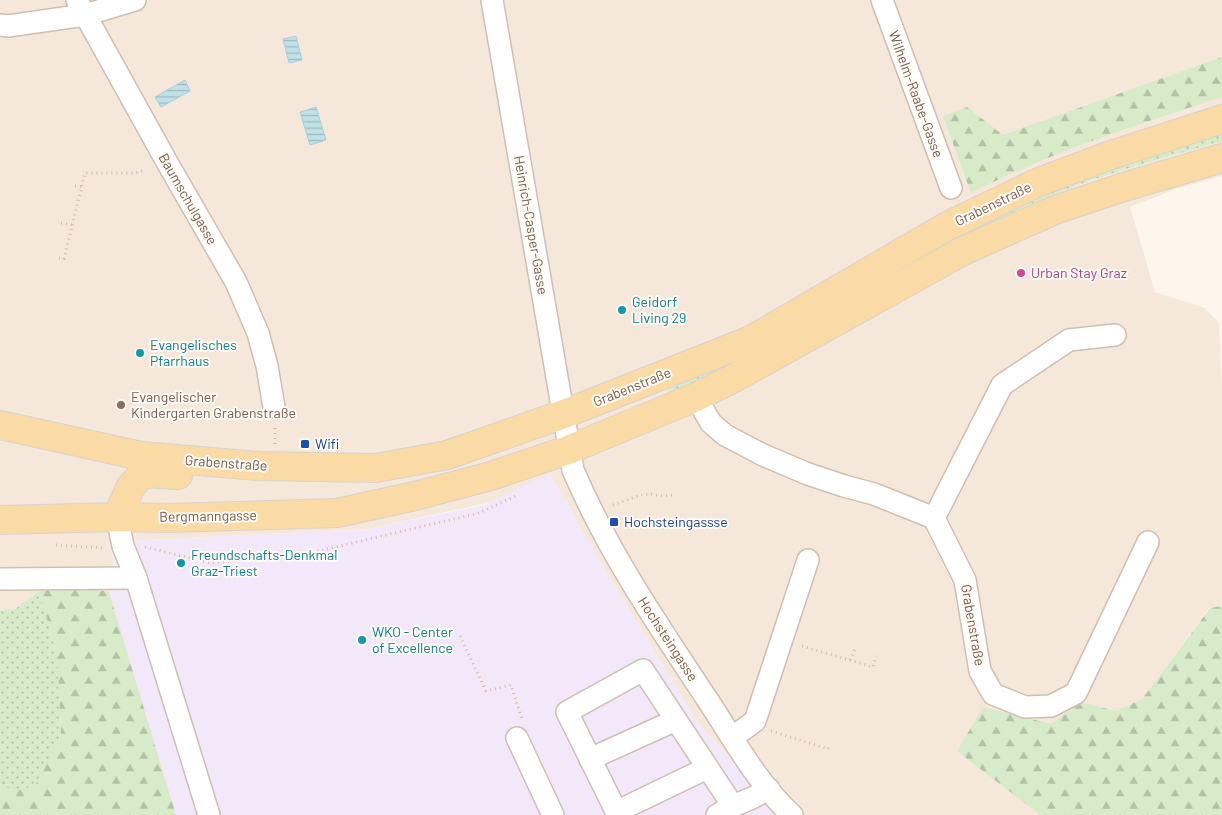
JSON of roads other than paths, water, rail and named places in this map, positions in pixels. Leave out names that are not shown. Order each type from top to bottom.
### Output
[{"type":"main road","name":"Grabenstraße","points":[[0,425],[141,456],[274,466],[376,468],[447,455],[564,414],[750,340],[949,226],[1040,182],[1105,157],[1191,128],[1222,120]]},
{"type":"main road","points":[[568,450],[696,397],[736,377],[977,244],[1055,210],[1222,158]]},
{"type":"main road","name":"Bergmanngasse","points":[[0,520],[337,513],[415,496],[491,476],[568,450]]},
{"type":"main road","points":[[117,517],[131,486],[144,474],[240,478],[274,466]]},
{"type":"street","points":[[0,25],[8,26],[81,8],[135,0]]},
{"type":"street","name":"Heinrich-Casper-Gasse","points":[[492,0],[564,414],[568,450]]},
{"type":"street","name":"Wilhelm-Raabe-Gasse","points":[[882,0],[951,188]]},
{"type":"street","name":"Baumschulgasse","points":[[81,8],[236,282],[258,333],[267,366],[274,408]]},
{"type":"street","points":[[696,397],[711,423],[725,434],[763,455],[808,474],[874,494],[934,518],[1002,385],[1069,340],[1115,336]]},
{"type":"street","name":"Hochsteingasse","points":[[568,450],[573,470],[599,527],[627,576],[733,737],[747,800],[792,815]]},
{"type":"street","points":[[117,517],[123,546],[136,578],[209,815]]},
{"type":"street","name":"Grabenstraße","points":[[934,518],[965,580],[980,671],[993,694],[1025,707],[1051,706],[1076,693],[1148,542]]},
{"type":"street","points":[[733,737],[756,721],[808,560]]},
{"type":"street","points":[[0,579],[136,578]]},
{"type":"street","points":[[707,768],[617,813],[567,712],[643,670],[707,768],[747,800]]},
{"type":"street","points":[[590,759],[676,720]]},
{"type":"street","points":[[517,738],[553,815]]},
{"type":"water","points":[[296,36],[302,60],[289,63],[283,39]]},
{"type":"water","points":[[185,80],[190,91],[161,107],[155,97]]},
{"type":"water","points":[[316,107],[326,140],[310,145],[300,112]]},
{"type":"place","name":"Urban Stay Graz","points":[[1021,273]]},
{"type":"place","name":"Geidorf Living 29","points":[[622,310]]},
{"type":"place","name":"Evangelisches Pfarrhaus","points":[[140,353]]},
{"type":"place","name":"Evangelischer Kindergarten Grabenstraße","points":[[121,405]]},
{"type":"place","name":"Wifi","points":[[305,444]]},
{"type":"place","name":"Hochsteingassse","points":[[614,522]]},
{"type":"place","name":"Freundschafts-Denkmal Graz-Triest","points":[[181,563]]},
{"type":"place","name":"WKO - Center of Excellence","points":[[362,640]]}]
